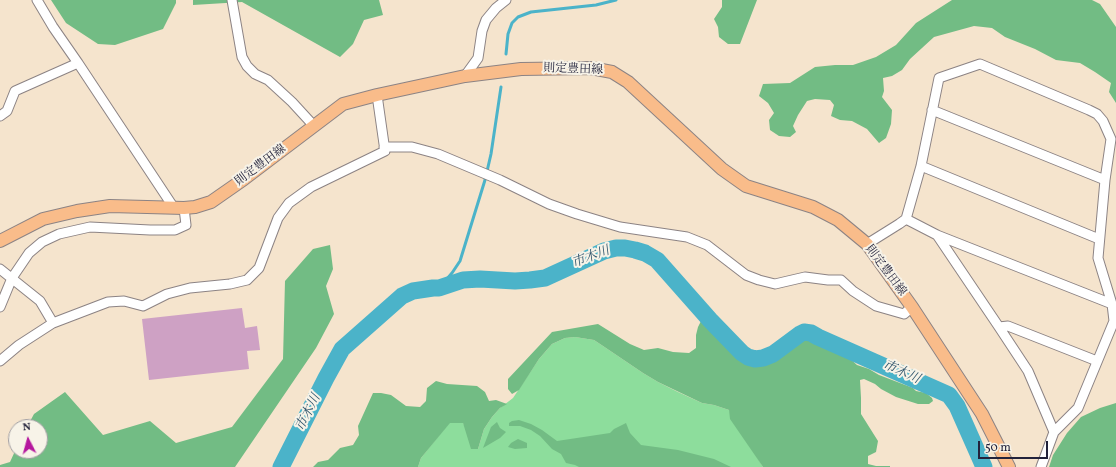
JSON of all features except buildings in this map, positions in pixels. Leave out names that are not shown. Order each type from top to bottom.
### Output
[{"type":"main road","name":"則定豊田線","points":[[0,241],[43,219],[84,210],[110,206],[196,207],[210,202],[244,179],[343,104],[465,76],[521,69],[591,68],[612,72],[628,82],[722,170],[746,186],[813,207],[838,220],[867,244],[912,307],[982,414],[1009,467]]},
{"type":"street","points":[[0,307],[12,278],[29,253],[42,242],[59,234],[90,227],[175,230],[186,226],[179,208],[53,27],[37,0]]},
{"type":"street","points":[[232,0],[242,57],[247,66],[255,74],[268,80],[292,102],[314,126]]},
{"type":"street","points":[[465,76],[478,58],[482,31],[486,20],[496,8],[506,0]]},
{"type":"street","points":[[0,116],[6,110],[15,91],[78,63]]},
{"type":"street","points":[[867,244],[906,219],[921,166],[939,78],[980,64],[1096,114],[1103,122],[1111,139],[1105,180],[1098,258],[1112,304],[1114,321],[1078,408],[1054,432],[1041,467]]},
{"type":"street","points":[[0,361],[19,345],[53,323],[108,302],[124,302],[143,306],[167,294],[190,288],[230,284],[247,280],[259,268],[278,218],[289,203],[311,187],[385,151],[377,95]]},
{"type":"street","points":[[932,110],[1105,180]]},
{"type":"street","points":[[384,146],[412,147],[438,154],[500,180],[549,204],[620,227],[687,237],[707,245],[746,275],[759,280],[775,284],[805,277],[842,280],[853,291],[876,306],[904,314],[912,307]]},
{"type":"street","points":[[921,166],[1099,239]]},
{"type":"street","points":[[906,219],[937,236],[1112,304]]},
{"type":"street","points":[[937,236],[1028,371],[1054,432]]},
{"type":"street","points":[[0,269],[40,301],[53,323]]},
{"type":"street","points":[[999,326],[1008,326],[1097,361]]},
{"type":"green space","points":[[51,0],[176,0],[176,3],[163,29],[115,45],[98,44],[66,23]]},
{"type":"green space","points":[[193,0],[379,0],[383,15],[364,20],[353,44],[340,57],[242,2],[193,5]]},
{"type":"green space","points":[[722,0],[757,0],[740,44],[728,44],[719,37],[718,27],[714,19],[722,7]]},
{"type":"green space","points":[[952,0],[1092,0],[1100,4],[1116,27],[1116,103],[1109,92],[1111,83],[1080,63],[1056,60],[1035,49],[1005,37],[992,28],[974,26],[934,37],[910,59],[902,70],[892,76],[883,78],[884,91],[882,97],[892,110],[891,124],[886,138],[879,143],[867,129],[852,121],[840,120],[831,116],[834,105],[830,100],[815,99],[807,101],[793,126],[796,132],[790,137],[779,136],[770,130],[769,120],[774,113],[768,103],[759,96],[763,84],[790,83],[815,67],[853,65],[876,57],[896,45],[916,23]]},
{"type":"green space","points":[[330,245],[333,269],[326,286],[334,314],[316,348],[235,467],[0,467],[0,465],[10,462],[11,459],[48,459],[48,419],[31,419],[34,414],[65,392],[103,435],[150,421],[176,443],[232,427],[283,359],[285,281],[313,249]]},
{"type":"green space","points":[[701,321],[706,322],[744,357],[757,361],[774,357],[794,339],[806,334],[809,341],[847,356],[857,365],[869,369],[879,375],[913,388],[916,391],[926,393],[932,398],[933,401],[929,404],[918,404],[896,397],[864,379],[860,380],[861,414],[878,441],[876,452],[868,456],[868,464],[890,467],[763,467],[730,419],[729,410],[702,403],[658,382],[594,340],[575,337],[565,338],[552,344],[539,359],[519,390],[512,394],[508,389],[508,379],[552,332],[598,324],[630,344],[644,350],[658,348],[673,352],[689,353],[696,348],[696,335]]},
{"type":"green space","points":[[575,337],[594,340],[643,373],[678,392],[702,403],[729,410],[763,467],[418,467],[421,458],[449,423],[463,423],[478,449],[484,429],[492,417],[500,408],[513,398],[539,359],[552,344],[565,338]]},
{"type":"green space","points":[[436,381],[447,384],[477,386],[485,392],[489,401],[496,400],[507,404],[500,408],[484,429],[478,449],[471,449],[463,423],[450,423],[421,458],[418,467],[313,467],[318,462],[328,460],[340,448],[353,445],[359,435],[358,426],[373,393],[391,395],[406,406],[420,407],[426,401],[427,388]]},
{"type":"green space","points":[[1116,403],[1116,467],[1049,467],[1053,455],[1067,433],[1081,417],[1100,408]]},
{"type":"green space","points":[[519,420],[542,430],[557,441],[610,433],[614,429],[626,423],[630,433],[641,445],[678,450],[714,459],[731,467],[579,467],[566,463],[561,454],[552,449],[540,436],[531,430],[520,426],[509,426],[509,423],[512,421]]},
{"type":"green space","points":[[497,422],[500,428],[506,432],[500,438],[483,448],[491,427]]},
{"type":"green space","points":[[518,439],[527,443],[527,448],[515,449],[508,447],[511,443]]},
{"type":"waterway","points":[[506,54],[508,34],[512,23],[518,17],[531,12],[596,5],[616,0]]},
{"type":"waterway","points":[[439,288],[460,261],[485,180],[491,154],[501,87]]},
{"type":"waterway","name":"市木川","points":[[281,467],[342,349],[402,296],[413,291],[439,288],[463,280],[480,279],[515,281],[545,278],[604,251],[616,248],[635,250],[645,253],[657,260],[710,320],[742,353],[748,357],[755,359],[763,358],[773,354],[800,334],[804,332],[811,333],[949,395],[957,406],[984,467]]}]
